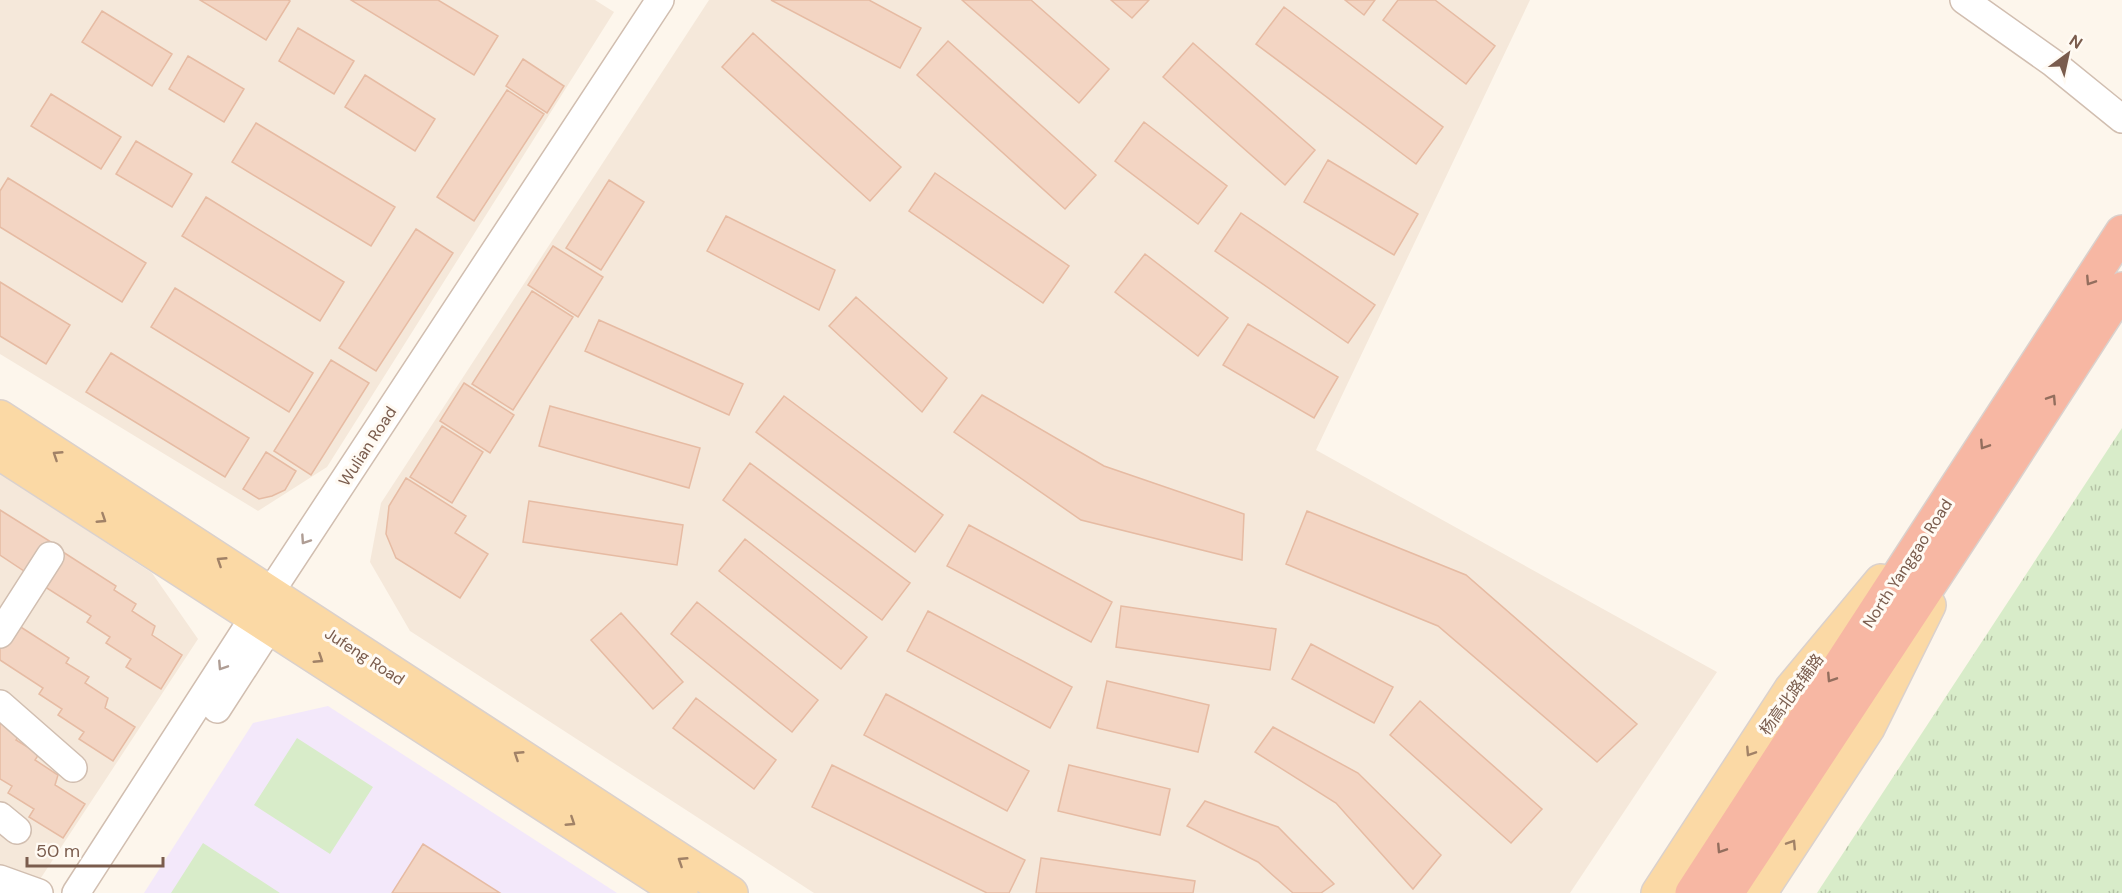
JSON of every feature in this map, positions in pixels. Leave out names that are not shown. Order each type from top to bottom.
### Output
[{"type":"highway","name":"North Yanggao Road","points":[[1727,893],[1788,773],[1942,508],[2122,232]]},
{"type":"highway","name":"North Yanggao Road","points":[[1692,893],[1788,773],[1970,525],[2122,289]]},
{"type":"main road","name":"Jufeng Road","points":[[0,417],[270,610],[681,893]]},
{"type":"main road","name":"Jufeng Road","points":[[0,453],[270,610],[731,893]]},
{"type":"main road","name":"杨高北路辅路","points":[[1658,893],[1791,689],[1942,508]]},
{"type":"main road","points":[[1760,893],[1868,728],[1970,525]]},
{"type":"street","name":"Wulian Road","points":[[97,893],[270,610],[660,0]]},
{"type":"street","name":"Wulian Road","points":[[76,893],[270,610],[676,0]]},
{"type":"street","points":[[1964,0],[2054,63],[2122,119]]},
{"type":"street","points":[[0,634],[50,556]]},
{"type":"street","points":[[0,704],[74,768]]},
{"type":"street","points":[[0,879],[39,893]]},
{"type":"shaded area","points":[[0,0],[595,0],[614,12],[327,467],[258,511],[0,354]]},
{"type":"shaded area","points":[[709,0],[1530,0],[1316,450],[1717,672],[1570,893],[814,893],[410,631],[370,562],[381,503]]},
{"type":"shaded area","points":[[0,473],[152,573],[198,639],[31,893],[0,893]]},
{"type":"shaded area","points":[[328,706],[617,893],[144,893],[253,723]]},
{"type":"green space","points":[[2122,428],[2122,893],[1817,893]]},
{"type":"green space","points":[[297,738],[373,787],[330,854],[254,805]]},
{"type":"green space","points":[[203,843],[280,893],[171,893]]},
{"type":"building","points":[[200,0],[288,0],[290,1],[266,40]]},
{"type":"building","points":[[351,0],[438,0],[498,36],[474,75]]},
{"type":"building","points":[[771,0],[869,0],[921,28],[900,68]]},
{"type":"building","points":[[962,0],[1031,0],[1109,69],[1079,103]]},
{"type":"building","points":[[1111,0],[1149,0],[1132,18]]},
{"type":"building","points":[[1345,0],[1375,0],[1364,15]]},
{"type":"building","points":[[1398,0],[1435,0],[1495,46],[1466,84],[1383,20]]},
{"type":"building","points":[[1284,7],[1443,127],[1416,164],[1256,44]]},
{"type":"building","points":[[102,11],[172,54],[152,86],[82,42]]},
{"type":"building","points":[[298,28],[354,61],[334,94],[279,61]]},
{"type":"building","points":[[753,33],[901,167],[870,201],[722,67]]},
{"type":"building","points":[[948,41],[1096,175],[1065,209],[917,75]]},
{"type":"building","points":[[1193,43],[1315,150],[1285,185],[1163,77]]},
{"type":"building","points":[[188,56],[244,89],[224,122],[169,89]]},
{"type":"building","points":[[523,59],[564,86],[547,113],[506,86]]},
{"type":"building","points":[[365,75],[435,119],[415,151],[345,107]]},
{"type":"building","points":[[507,90],[544,114],[474,221],[437,197]]},
{"type":"building","points":[[51,94],[121,137],[101,169],[31,126]]},
{"type":"building","points":[[1144,122],[1227,186],[1198,224],[1115,161]]},
{"type":"building","points":[[256,123],[395,207],[371,246],[232,162]]},
{"type":"building","points":[[136,141],[192,174],[172,207],[116,174]]},
{"type":"building","points":[[1328,160],[1418,214],[1394,255],[1304,202]]},
{"type":"building","points":[[935,173],[1069,266],[1043,303],[909,211]]},
{"type":"building","points":[[8,178],[146,263],[122,302],[0,227],[0,191]]},
{"type":"building","points":[[609,180],[644,202],[601,270],[566,248]]},
{"type":"building","points":[[206,197],[344,282],[320,321],[182,236]]},
{"type":"building","points":[[1241,213],[1375,305],[1348,343],[1215,251]]},
{"type":"building","points":[[726,216],[835,270],[819,310],[707,251]]},
{"type":"building","points":[[416,229],[453,253],[376,371],[339,348]]},
{"type":"building","points":[[553,246],[603,277],[578,317],[528,285]]},
{"type":"building","points":[[1145,254],[1228,318],[1198,356],[1115,292]]},
{"type":"building","points":[[0,282],[70,325],[46,364],[0,336]]},
{"type":"building","points":[[175,288],[313,373],[289,412],[151,327]]},
{"type":"building","points":[[532,291],[573,317],[513,410],[472,384]]},
{"type":"building","points":[[856,297],[947,378],[922,412],[829,326]]},
{"type":"building","points":[[599,320],[743,384],[729,415],[585,351]]},
{"type":"building","points":[[1248,324],[1338,377],[1314,418],[1223,365]]},
{"type":"building","points":[[111,353],[249,438],[225,477],[86,392]]},
{"type":"building","points":[[331,360],[369,383],[311,475],[274,451]]},
{"type":"building","points":[[464,383],[514,415],[490,453],[440,421]]},
{"type":"building","points":[[982,395],[1104,466],[1244,514],[1242,560],[1081,520],[954,432]]},
{"type":"building","points":[[784,396],[943,515],[915,552],[756,432]]},
{"type":"building","points":[[550,406],[700,448],[689,488],[539,446]]},
{"type":"building","points":[[442,426],[483,452],[452,503],[410,477]]},
{"type":"building","points":[[266,452],[296,471],[285,490],[259,499],[243,489]]},
{"type":"building","points":[[750,463],[910,583],[882,620],[723,500]]},
{"type":"building","points":[[406,478],[466,516],[455,533],[488,554],[460,598],[396,558],[386,534],[389,506]]},
{"type":"building","points":[[529,501],[683,525],[677,565],[523,542]]},
{"type":"building","points":[[0,510],[51,542],[30,575],[0,555]]},
{"type":"building","points":[[1307,511],[1466,575],[1637,724],[1597,762],[1438,626],[1286,564]]},
{"type":"building","points":[[969,525],[1112,602],[1091,642],[947,566]]},
{"type":"building","points":[[745,539],[867,637],[841,669],[719,571]]},
{"type":"building","points":[[63,552],[116,586],[114,590],[136,604],[132,611],[155,626],[152,635],[182,655],[161,689],[126,667],[131,659],[106,643],[110,637],[87,622],[91,616],[42,585]]},
{"type":"building","points":[[697,602],[818,700],[792,732],[671,634]]},
{"type":"building","points":[[1121,606],[1276,629],[1270,670],[1116,647]]},
{"type":"building","points":[[928,611],[1072,687],[1050,728],[907,651]]},
{"type":"building","points":[[621,613],[683,682],[653,709],[591,640]]},
{"type":"building","points":[[16,624],[69,658],[66,663],[89,677],[85,683],[108,698],[105,708],[135,727],[113,761],[79,739],[84,732],[58,715],[62,709],[39,694],[43,688],[0,660],[0,648]]},
{"type":"building","points":[[1311,644],[1393,687],[1374,723],[1292,679]]},
{"type":"building","points":[[1107,681],[1209,705],[1198,752],[1097,728]]},
{"type":"building","points":[[886,694],[1029,771],[1007,811],[864,735]]},
{"type":"building","points":[[696,698],[776,760],[754,789],[673,728]]},
{"type":"building","points":[[1420,701],[1542,809],[1511,843],[1390,735]]},
{"type":"building","points":[[0,723],[19,736],[16,740],[39,754],[35,760],[58,775],[55,785],[85,804],[63,838],[29,817],[34,809],[8,793],[12,786],[0,779]]},
{"type":"building","points":[[1273,727],[1358,773],[1441,855],[1413,889],[1336,803],[1255,752]]},
{"type":"building","points":[[832,765],[1025,860],[1009,893],[987,893],[812,807]]},
{"type":"building","points":[[1069,765],[1170,789],[1160,835],[1058,811]]},
{"type":"building","points":[[1205,801],[1278,827],[1334,884],[1321,893],[1293,893],[1258,862],[1187,826]]},
{"type":"building","points":[[423,844],[500,893],[392,893]]},
{"type":"building","points":[[1041,858],[1195,881],[1193,893],[1036,893]]}]
